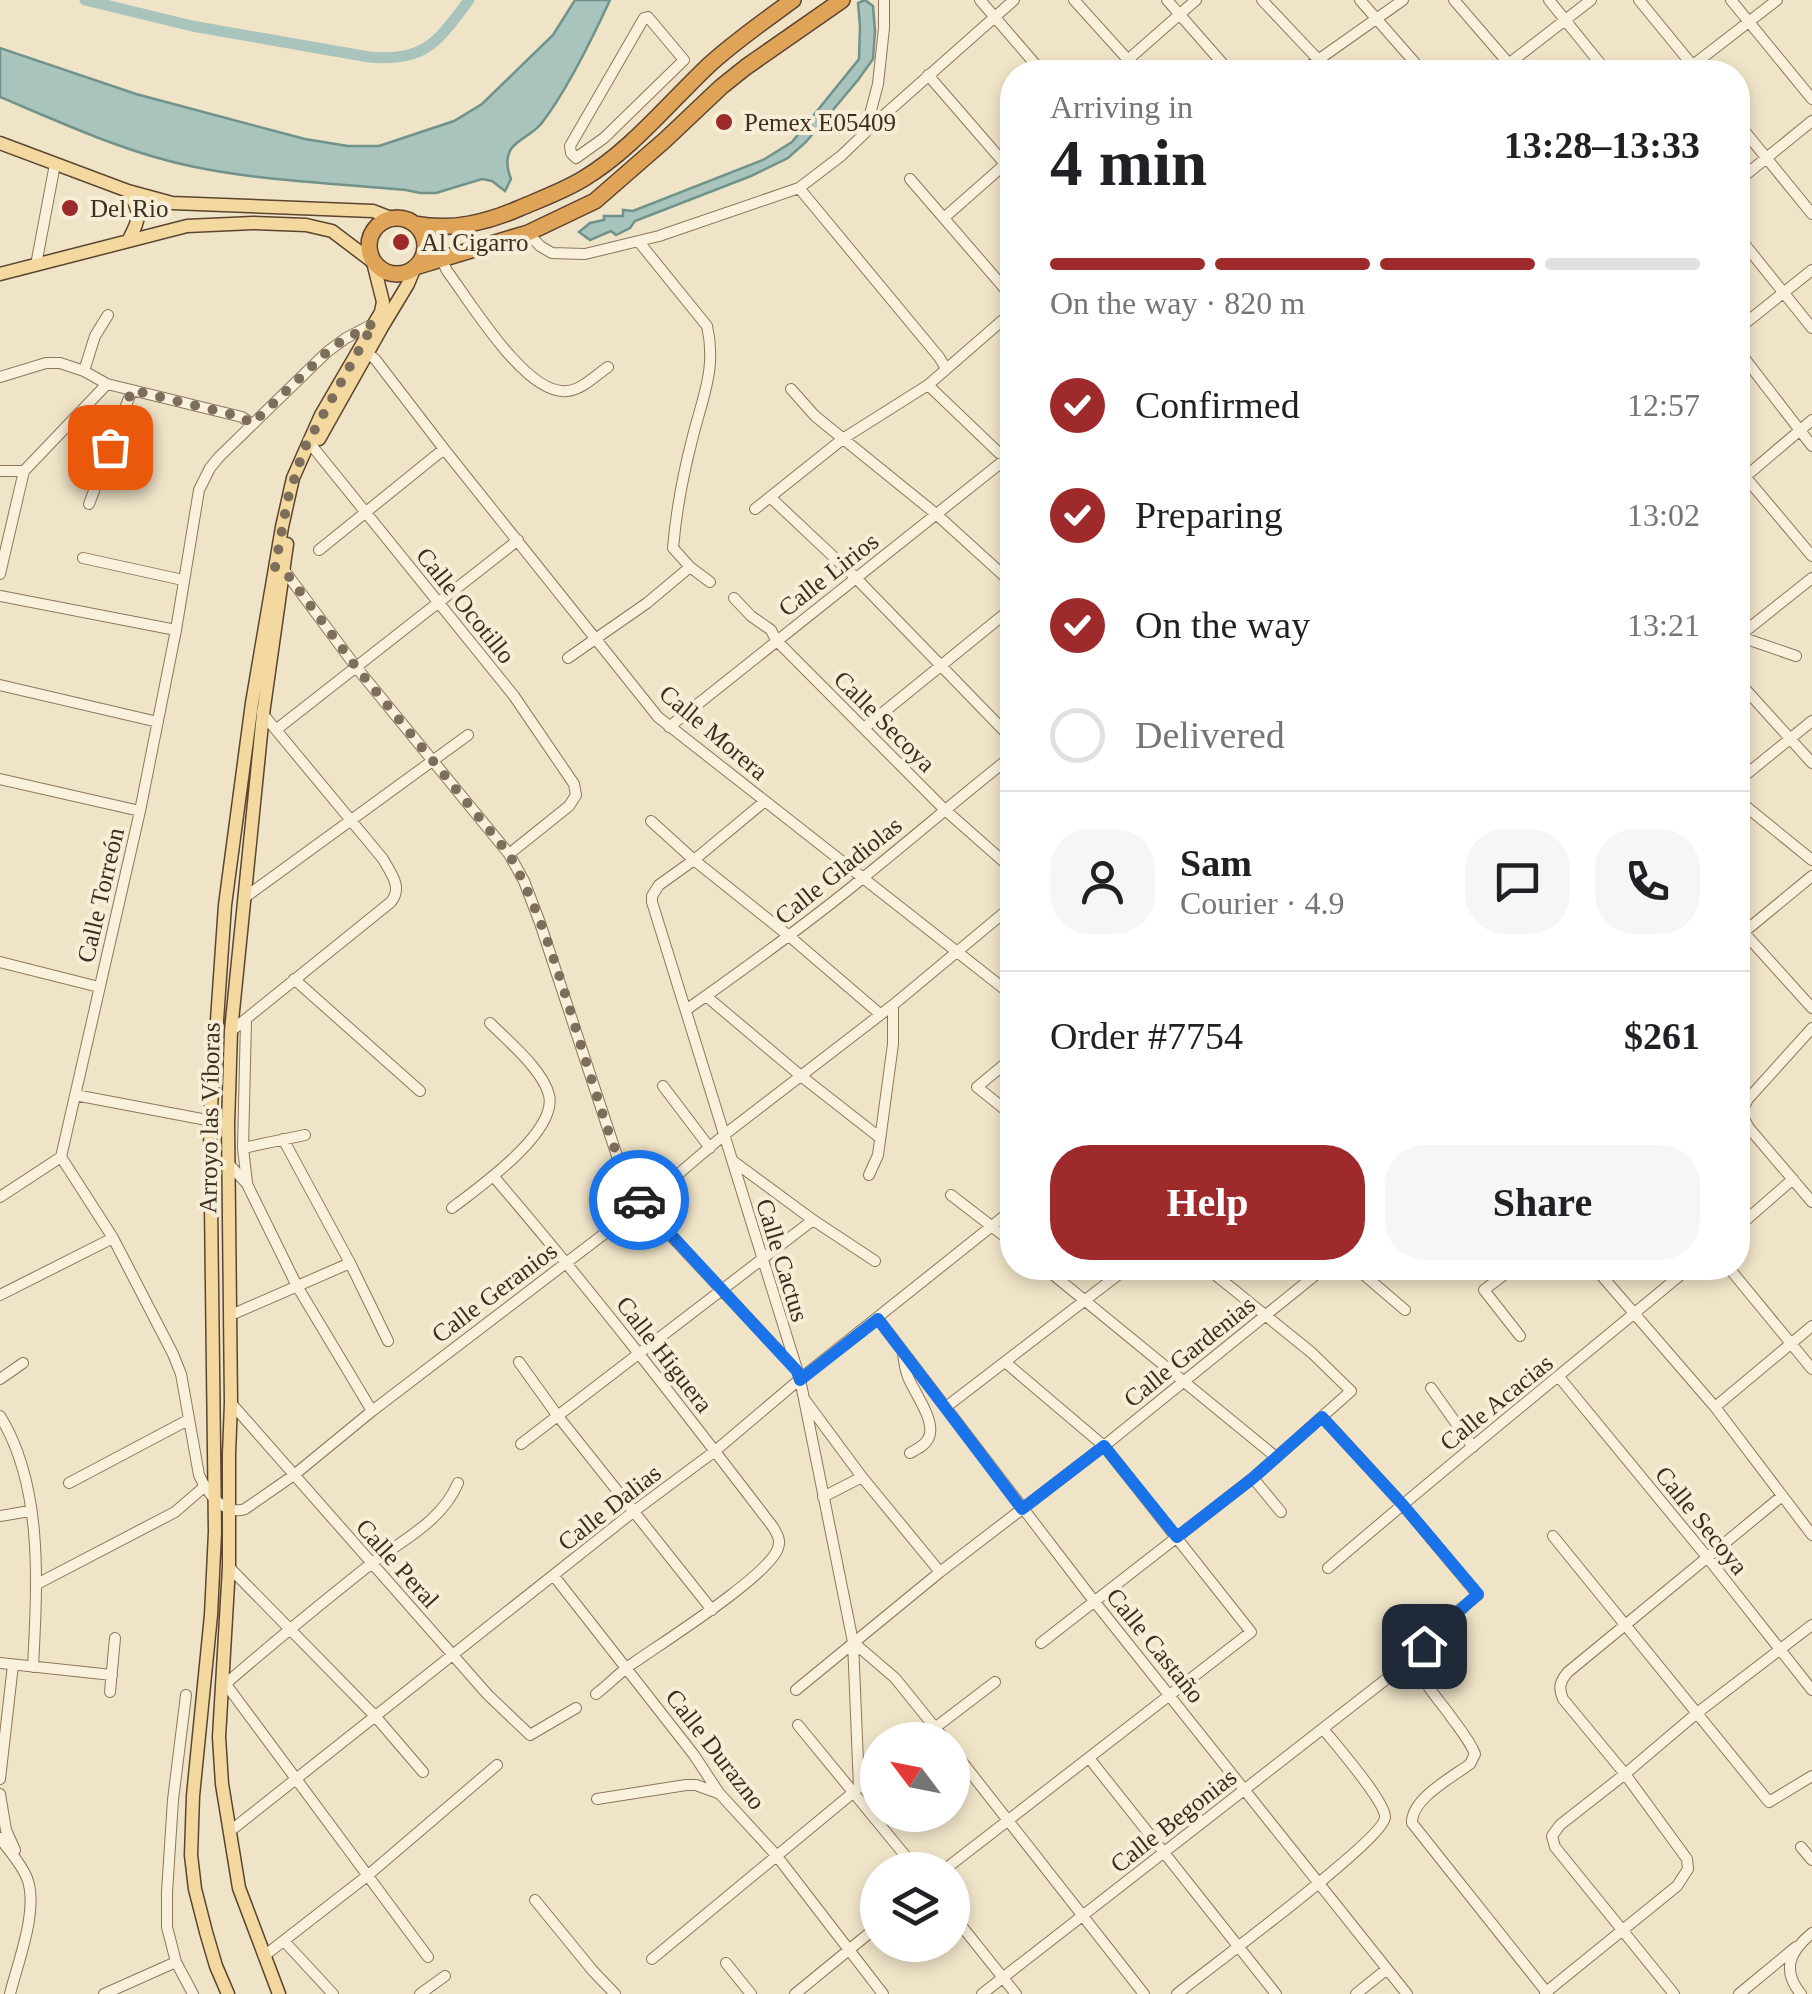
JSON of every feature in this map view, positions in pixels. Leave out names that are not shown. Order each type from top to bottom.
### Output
[{"type":"highway","points":[[793,0],[710,64],[604,165],[560,192],[483,222],[442,228],[391,218],[375,227],[370,235],[373,262],[388,273],[407,272],[528,233],[596,201],[746,67],[842,0]]},
{"type":"highway","points":[[673,101],[687,118]]},
{"type":"highway","points":[[416,224],[425,246],[416,268]]},
{"type":"main road","points":[[0,143],[154,199],[184,204],[373,211],[391,218]]},
{"type":"main road","points":[[128,191],[139,214],[129,240]]},
{"type":"main road","points":[[0,274],[170,229],[208,224],[306,225],[332,231],[373,262]]},
{"type":"main road","name":"Arroyo las Víboras","points":[[312,444],[367,353],[378,325],[383,305],[373,262]]},
{"type":"main road","name":"Arroyo las Víboras","points":[[228,1994],[206,1932],[191,1854],[211,1615],[215,1499],[210,1121],[225,904],[252,703],[299,486],[312,444],[378,325],[416,268]]},
{"type":"main road","name":"Arroyo las Víboras","points":[[279,1994],[240,1888],[222,1784],[220,1737],[229,1567],[231,1032],[280,569]]},
{"type":"street","points":[[864,132],[878,84],[884,0]]},
{"type":"street","points":[[980,0],[1032,60]]},
{"type":"street","points":[[528,233],[552,252],[585,254],[639,242],[800,188],[841,156],[1014,0]]},
{"type":"street","points":[[1074,0],[1128,60],[1196,0]]},
{"type":"street","points":[[1167,0],[1219,60]]},
{"type":"street","points":[[1262,0],[1318,60],[1402,0]]},
{"type":"street","points":[[1360,0],[1412,60]]},
{"type":"street","points":[[1454,0],[1505,60]]},
{"type":"street","points":[[1548,0],[1598,60]]},
{"type":"street","points":[[1521,60],[1591,0]]},
{"type":"street","points":[[1639,0],[1684,60]]},
{"type":"street","points":[[1732,0],[1812,98]]},
{"type":"street","points":[[1703,60],[1778,0]]},
{"type":"street","points":[[648,17],[684,60],[604,138],[576,158],[570,146],[648,17]]},
{"type":"street","points":[[928,75],[1000,154]]},
{"type":"street","points":[[1750,171],[1812,121]]},
{"type":"street","points":[[1750,139],[1812,214]]},
{"type":"street","points":[[36,265],[55,164]]},
{"type":"street","points":[[945,218],[1000,173]]},
{"type":"street","points":[[910,179],[1000,284]]},
{"type":"street","points":[[800,188],[946,367]]},
{"type":"street","points":[[639,242],[707,326],[712,358],[690,445],[673,544],[675,553],[710,582]]},
{"type":"street","points":[[1750,251],[1812,328]]},
{"type":"street","points":[[442,260],[510,356],[534,380],[564,392],[578,388],[608,366]]},
{"type":"street","points":[[1750,319],[1812,270]]},
{"type":"street","points":[[84,371],[95,336],[108,316]]},
{"type":"street","points":[[755,508],[844,438],[928,385],[1000,322]]},
{"type":"street","name":"Calle Torreón","points":[[61,1157],[140,811],[199,490],[219,457],[332,347],[378,325]]},
{"type":"street","name":"Calle Morera","points":[[367,353],[658,717],[1000,985]]},
{"type":"street","points":[[0,377],[53,362],[84,371],[106,384],[242,417],[252,424]]},
{"type":"street","points":[[1750,366],[1812,446]]},
{"type":"street","points":[[0,574],[24,471],[106,384]]},
{"type":"street","points":[[928,385],[1000,453]]},
{"type":"street","points":[[791,388],[814,416],[936,514],[1000,572]]},
{"type":"street","points":[[90,504],[132,390]]},
{"type":"street","points":[[1750,468],[1812,420]]},
{"type":"street","name":"Calle Ocotillo","points":[[312,444],[514,696],[574,784],[576,795],[569,806],[509,854]]},
{"type":"street","points":[[319,550],[444,449]]},
{"type":"street","name":"Calle Lirios","points":[[669,727],[1000,465]]},
{"type":"street","points":[[0,471],[24,471]]},
{"type":"street","points":[[1750,487],[1812,556]]},
{"type":"street","points":[[770,497],[856,577],[1000,726]]},
{"type":"street","points":[[277,729],[518,540]]},
{"type":"street","points":[[84,558],[183,580]]},
{"type":"street","points":[[568,658],[647,603],[690,567]]},
{"type":"street","points":[[280,569],[509,854],[540,922],[618,1160],[642,1205],[798,1375]]},
{"type":"street","points":[[1750,627],[1812,578]]},
{"type":"street","points":[[0,596],[176,630]]},
{"type":"street","name":"Calle Secoya","points":[[734,598],[771,630],[776,640],[944,809],[1000,858]]},
{"type":"street","points":[[864,728],[1000,618]]},
{"type":"street","points":[[1750,641],[1796,656]]},
{"type":"street","points":[[0,685],[158,722]]},
{"type":"street","points":[[1750,693],[1812,763]]},
{"type":"street","points":[[231,1032],[392,902],[397,887],[383,860],[252,703]]},
{"type":"street","points":[[1750,771],[1812,722]]},
{"type":"street","points":[[244,898],[468,735]]},
{"type":"street","name":"Calle Gladiolas","points":[[686,1010],[864,878],[1000,765]]},
{"type":"street","points":[[0,778],[140,811]]},
{"type":"street","points":[[694,860],[765,801]]},
{"type":"street","points":[[1750,810],[1812,860]]},
{"type":"street","points":[[651,820],[880,1014]]},
{"type":"street","name":"Calle Cactus","points":[[694,860],[659,885],[652,896],[798,1375],[853,1642],[857,1789]]},
{"type":"street","points":[[1750,923],[1812,876]]},
{"type":"street","name":"Calle Geranios","points":[[229,1511],[245,1509],[294,1474],[642,1205],[1000,915]]},
{"type":"street","points":[[1750,942],[1812,1008]]},
{"type":"street","points":[[0,962],[98,987]]},
{"type":"street","points":[[294,980],[420,1091]]},
{"type":"street","points":[[706,996],[879,1137]]},
{"type":"street","points":[[869,1176],[878,1155],[893,1044],[893,1005]]},
{"type":"street","points":[[246,1021],[243,1148],[247,1184]]},
{"type":"street","points":[[452,1208],[494,1177],[545,1120],[550,1102],[542,1079],[490,1024]]},
{"type":"street","points":[[1750,1098],[1812,1028]]},
{"type":"street","points":[[1000,1068],[976,1087],[1000,1106]]},
{"type":"street","points":[[663,1086],[710,1148]]},
{"type":"street","points":[[75,1095],[228,1124]]},
{"type":"street","points":[[1750,1129],[1812,1202]]},
{"type":"street","points":[[243,1148],[305,1134]]},
{"type":"street","points":[[283,1139],[388,1341]]},
{"type":"street","points":[[0,1197],[61,1157],[113,1238],[173,1354],[181,1374],[199,1476],[204,1487],[229,1511]]},
{"type":"street","points":[[732,1161],[875,1261]]},
{"type":"street","points":[[228,1162],[247,1184],[297,1286],[372,1410]]},
{"type":"street","name":"Calle Higuera","points":[[494,1177],[567,1262],[773,1526],[778,1538],[777,1552],[768,1565],[712,1610]]},
{"type":"street","points":[[1750,1217],[1793,1180]]},
{"type":"street","points":[[951,1195],[1000,1232]]},
{"type":"street","points":[[520,1444],[812,1220]]},
{"type":"street","name":"Calle Dalias","points":[[229,1832],[715,1450],[798,1375],[878,1319],[1000,1220]]},
{"type":"street","points":[[0,1296],[113,1238]]},
{"type":"street","points":[[231,1315],[350,1263]]},
{"type":"street","points":[[1061,1280],[1276,1457]]},
{"type":"street","points":[[946,1408],[1111,1280]]},
{"type":"street","points":[[1041,1643],[1253,1478],[1351,1391],[1322,1361],[1222,1280]]},
{"type":"street","name":"Calle Gardenias","points":[[796,1690],[1309,1280]]},
{"type":"street","points":[[1370,1280],[1404,1310]]},
{"type":"street","points":[[1497,1280],[1484,1290],[1520,1336]]},
{"type":"street","points":[[1605,1280],[1716,1407],[1812,1535]]},
{"type":"street","name":"Calle Acacias","points":[[1328,1568],[1675,1280]]},
{"type":"street","points":[[1739,1280],[1812,1370]]},
{"type":"street","name":"Calle Castaño","points":[[878,1319],[1022,1509],[1406,1994]]},
{"type":"street","points":[[1716,1407],[1812,1326]]},
{"type":"street","points":[[903,1353],[905,1370],[922,1402],[930,1429],[926,1442],[910,1453]]},
{"type":"street","points":[[519,1362],[557,1416],[712,1610],[596,1694]]},
{"type":"street","points":[[968,1852],[1251,1632],[1104,1446],[1005,1362]]},
{"type":"street","points":[[0,1379],[23,1363]]},
{"type":"street","name":"Calle Secoya","points":[[1559,1378],[1812,1690]]},
{"type":"street","points":[[1431,1388],[1473,1447]]},
{"type":"street","points":[[803,1397],[940,1572]]},
{"type":"street","name":"Calle Peral","points":[[231,1403],[488,1695],[530,1734],[576,1708]]},
{"type":"street","points":[[0,1416],[16,1444],[30,1511],[37,1584],[33,1667]]},
{"type":"street","points":[[1322,1417],[1478,1594],[1431,1637],[1424,1646],[1420,1666],[1475,1754],[1470,1764],[1420,1801],[1411,1816],[1414,1828],[1474,1898],[1546,1993],[1677,1886],[1688,1869],[1686,1859],[1626,1774],[1563,1698],[1560,1683],[1568,1672],[1782,1496]]},
{"type":"street","points":[[68,1483],[188,1420]]},
{"type":"street","points":[[822,1497],[862,1477]]},
{"type":"street","points":[[1253,1478],[1282,1512]]},
{"type":"street","points":[[428,1957],[223,1685],[371,1564],[433,1519],[452,1498],[458,1483]]},
{"type":"street","points":[[37,1584],[175,1512],[204,1487]]},
{"type":"street","points":[[0,1516],[30,1511]]},
{"type":"street","points":[[1552,1536],[1770,1802],[1812,1776]]},
{"type":"street","points":[[229,1567],[375,1716],[424,1772]]},
{"type":"street","name":"Calle Durazno","points":[[554,1576],[694,1755],[719,1794],[776,1854],[882,1994]]},
{"type":"street","points":[[1674,1994],[1552,1841],[1554,1831],[1696,1713],[1812,1625]]},
{"type":"street","points":[[110,1692],[115,1638]]},
{"type":"street","points":[[853,1642],[895,1678],[930,1722]]},
{"type":"street","points":[[0,1662],[112,1675]]},
{"type":"street","points":[[0,1779],[13,1664]]},
{"type":"street","name":"Calle Begonias","points":[[982,1994],[1390,1678]]},
{"type":"street","points":[[943,1722],[995,1682]]},
{"type":"street","points":[[186,1695],[166,1892],[167,1927],[176,1962],[193,1994]]},
{"type":"street","points":[[798,1724],[857,1789],[904,1852]]},
{"type":"street","points":[[1177,1994],[1320,1883],[1384,1822],[1385,1814],[1377,1798],[1324,1730]]},
{"type":"street","points":[[1088,1758],[1276,1994]]},
{"type":"street","points":[[264,1956],[497,1766]]},
{"type":"street","points":[[970,1771],[1144,1994]]},
{"type":"street","points":[[596,1799],[686,1786],[707,1788],[719,1794]]},
{"type":"street","points":[[652,1959],[860,1787]]},
{"type":"street","points":[[0,1794],[6,1830],[31,1892],[10,1994]]},
{"type":"street","points":[[0,1838],[26,1874]]},
{"type":"street","points":[[1801,1847],[1812,1860]]},
{"type":"street","points":[[534,1900],[616,1994]]},
{"type":"street","points":[[1739,1994],[1812,1933]]},
{"type":"street","points":[[970,1936],[1016,1994]]},
{"type":"street","points":[[284,1940],[334,1994]]},
{"type":"street","points":[[795,1994],[860,1941]]},
{"type":"street","points":[[1796,1947],[1789,1970],[1792,1984],[1800,1994]]},
{"type":"street","points":[[104,1994],[176,1962]]},
{"type":"street","points":[[726,1963],[751,1994]]},
{"type":"street","points":[[1356,1994],[1387,1969]]},
{"type":"street","points":[[420,1994],[445,1976]]},
{"type":"water","points":[[575,0],[610,0],[551,111],[538,128],[511,149],[507,164],[511,179],[505,191],[482,179],[436,193],[420,193],[216,171],[117,145],[0,97],[0,48],[136,94],[305,139],[379,146],[454,121],[482,104],[553,35]]},
{"type":"water","points":[[865,0],[873,6],[873,59],[806,142],[788,158],[635,221],[616,235],[611,231],[590,240],[579,232],[590,223],[604,220],[604,216],[623,216],[623,210],[633,211],[763,160],[792,142],[859,59],[858,3]]},
{"type":"waterway","points":[[85,0],[192,26],[388,58],[428,46],[469,0]]},
{"type":"way so far","points":[[110,447],[132,390],[242,417],[252,424],[332,347],[374,323],[304,449],[288,498],[275,567],[284,570],[356,667],[509,854],[540,922],[622,1172],[639,1200]]},
{"type":"place","name":"Pemex E05409","points":[[724,122]]},
{"type":"place","name":"Del Rio","points":[[70,208]]},
{"type":"place","name":"Al Cigarro","points":[[401,242]]},
{"type":"route","points":[[639,1200],[797,1371],[800,1380],[878,1319],[1022,1509],[1104,1446],[1177,1537],[1253,1478],[1322,1417],[1478,1594],[1424,1646]]}]
